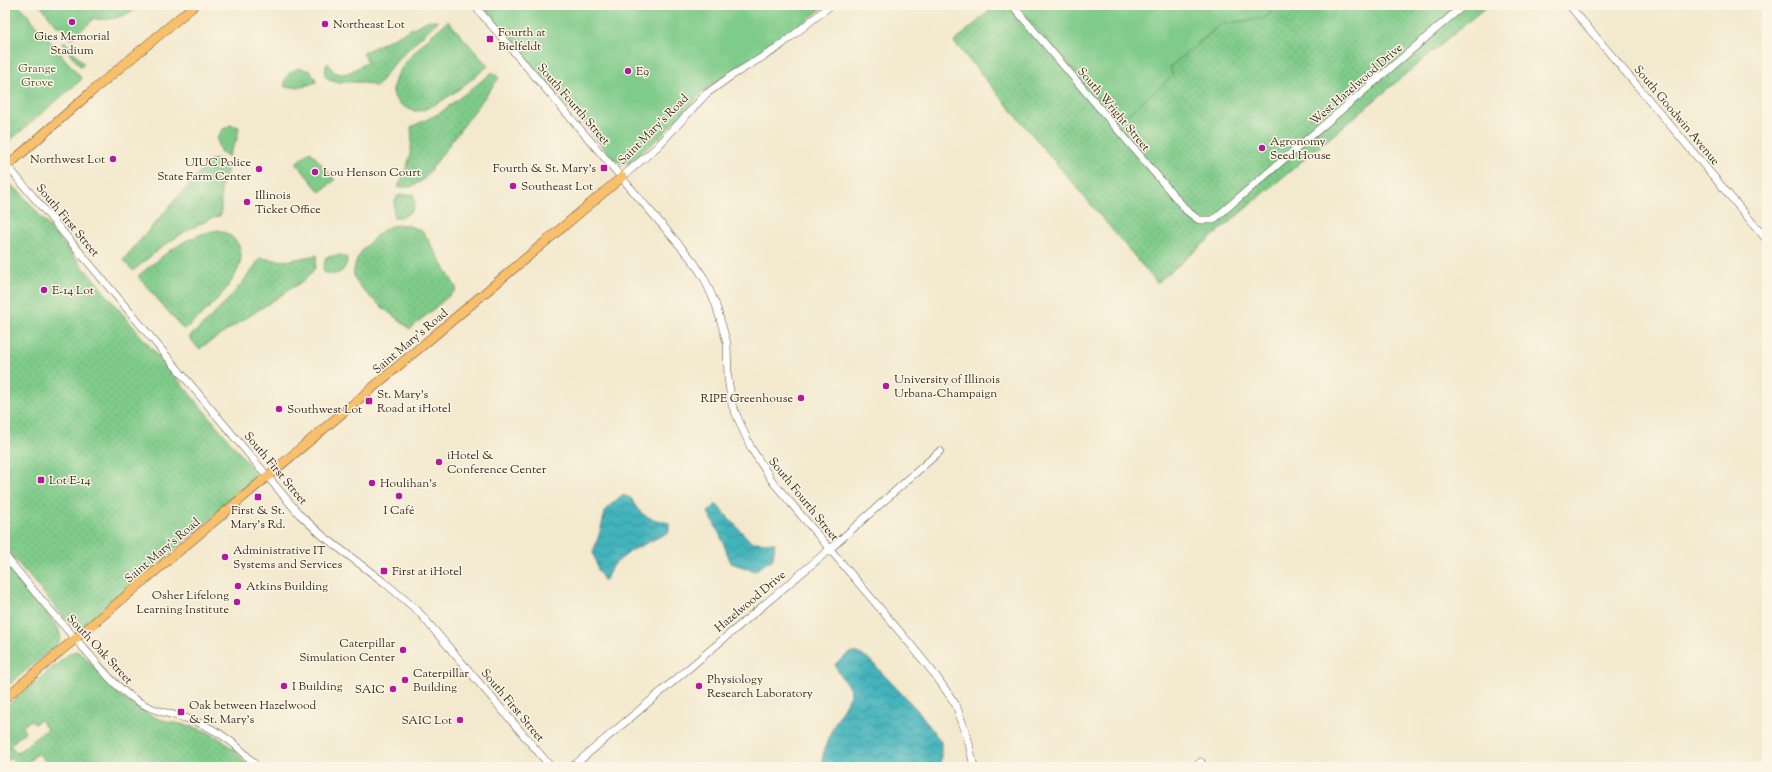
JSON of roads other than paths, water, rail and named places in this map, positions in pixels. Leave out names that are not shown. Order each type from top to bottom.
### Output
[{"type":"main road","points":[[182,15],[191,5]]},
{"type":"main road","points":[[6,165],[195,5]]},
{"type":"main road","name":"Saint Mary's Road","points":[[5,698],[622,177]]},
{"type":"street","name":"South Fourth Street","points":[[474,5],[693,261],[704,278],[716,305],[727,343],[728,378],[732,405],[751,448],[773,482],[911,644],[936,676],[956,705],[968,739],[974,767]]},
{"type":"street","name":"Saint Mary's Road","points":[[622,177],[656,147],[706,94],[731,76],[776,49],[831,5]]},
{"type":"street","name":"South Wright Street","points":[[1012,5],[1158,178],[1193,216],[1204,221]]},
{"type":"street","name":"West Hazelwood Drive","points":[[1204,221],[1213,220],[1464,5]]},
{"type":"street","name":"South Goodwin Avenue","points":[[1569,5],[1767,240]]},
{"type":"street","name":"South First Street","points":[[6,165],[267,477],[308,523],[339,549],[391,587],[417,610],[551,767]]},
{"type":"street","name":"Hazelwood Drive","points":[[572,767],[690,665],[830,549],[940,451]]},
{"type":"street","name":"South Oak Street","points":[[5,556],[75,639],[111,679],[129,696],[154,710],[191,720],[214,729],[237,745],[257,767]]},
{"type":"water","points":[[622,495],[631,498],[638,510],[646,516],[669,523],[669,532],[631,551],[612,566],[605,582],[598,570],[593,552],[606,509]]},
{"type":"water","points":[[716,504],[751,542],[775,543],[773,559],[754,571],[731,563],[720,535],[708,512]]},
{"type":"water","points":[[850,653],[857,653],[868,658],[920,713],[941,742],[941,759],[939,767],[823,767],[824,750],[837,719],[851,693],[838,672],[835,664]]},
{"type":"place","name":"Gies Memorial Stadium","points":[[72,22]]},
{"type":"place","name":"Northeast Lot","points":[[325,24]]},
{"type":"place","name":"Fourth at Bielfeldt","points":[[490,39]]},
{"type":"place","name":"E9","points":[[628,71]]},
{"type":"place","name":"Agronomy Seed House","points":[[1262,148]]},
{"type":"place","name":"Northwest Lot","points":[[113,159]]},
{"type":"place","name":"Fourth & St. Mary's","points":[[604,168]]},
{"type":"place","name":"UIUC Police State Farm Center","points":[[259,169]]},
{"type":"place","name":"Lou Henson Court","points":[[315,172]]},
{"type":"place","name":"Southeast Lot","points":[[513,186]]},
{"type":"place","name":"Illinois Ticket Office","points":[[247,202]]},
{"type":"place","name":"E-14 Lot","points":[[44,290]]},
{"type":"place","name":"University of Illinois Urbana-Champaign","points":[[886,386]]},
{"type":"place","name":"RIPE Greenhouse","points":[[801,398]]},
{"type":"place","name":"St. Mary's Road at iHotel","points":[[369,401]]},
{"type":"place","name":"Southwest Lot","points":[[279,409]]},
{"type":"place","name":"iHotel & Conference Center","points":[[439,462]]},
{"type":"place","name":"Lot E-14","points":[[41,480]]},
{"type":"place","name":"Houlihan's","points":[[372,483]]},
{"type":"place","name":"I Café","points":[[399,496]]},
{"type":"place","name":"First & St. Mary's Rd.","points":[[258,497]]},
{"type":"place","name":"Administrative IT Systems and Services","points":[[225,557]]},
{"type":"place","name":"First at iHotel","points":[[384,571]]},
{"type":"place","name":"Atkins Building","points":[[238,586]]},
{"type":"place","name":"Osher Lifelong Learning Institute","points":[[237,602]]},
{"type":"place","name":"Caterpillar Simulation Center","points":[[403,650]]},
{"type":"place","name":"Caterpillar Building","points":[[405,680]]},
{"type":"place","name":"I Building","points":[[284,686]]},
{"type":"place","name":"Physiology Research Laboratory","points":[[699,686]]},
{"type":"place","name":"SAIC","points":[[393,689]]},
{"type":"place","name":"Oak between Hazelwood & St. Mary's","points":[[181,712]]},
{"type":"place","name":"SAIC Lot","points":[[460,720]]},
{"type":"park label","name":"Grange Grove","points":[[37,75]]}]
